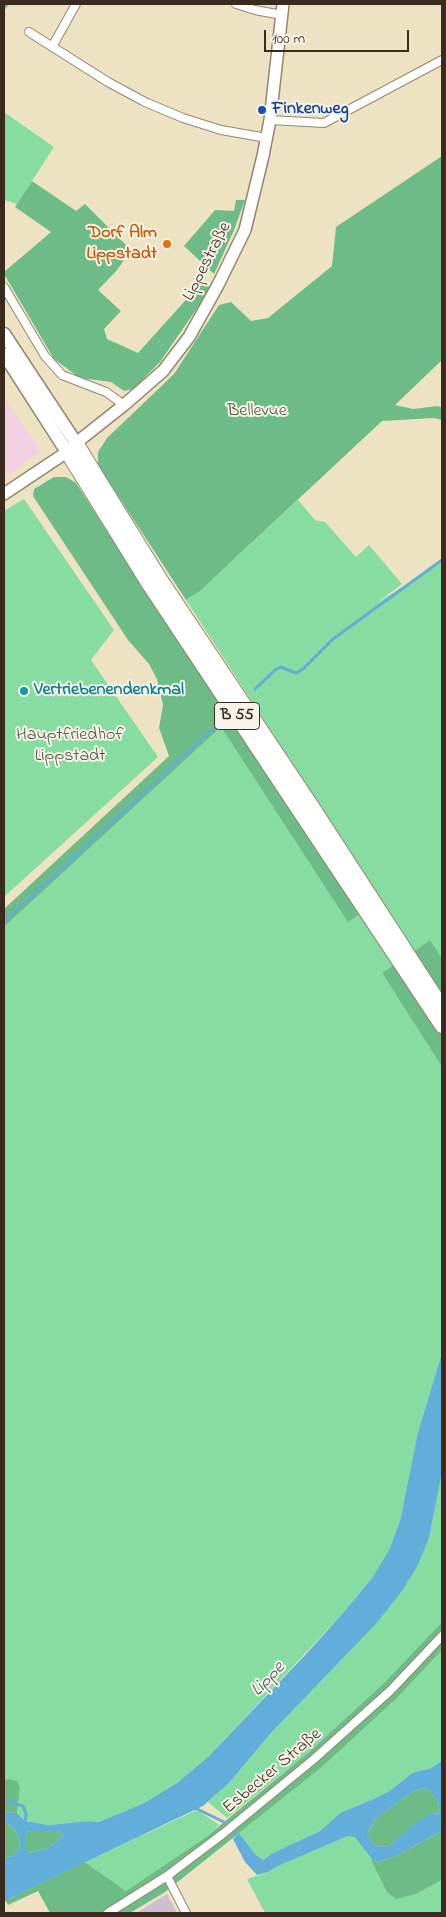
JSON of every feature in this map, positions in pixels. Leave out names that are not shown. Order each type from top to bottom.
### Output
[{"type":"highway","name":"B 55","points":[[71,448],[177,616],[408,965],[442,1026]]},
{"type":"highway","name":"B 55","points":[[408,965],[442,1007]]},
{"type":"main road","name":"Lippestraße","points":[[4,494],[71,448],[124,405],[163,370],[189,337],[218,285],[245,230],[267,138],[282,9]]},
{"type":"main road","name":"B 55","points":[[4,334],[71,448]]},
{"type":"main road","name":"B 55","points":[[4,354],[71,448]]},
{"type":"street","points":[[52,47],[76,4]]},
{"type":"street","points":[[236,4],[255,10],[282,9]]},
{"type":"street","points":[[30,32],[108,82],[145,102],[183,118],[221,130],[267,138]]},
{"type":"street","points":[[270,120],[324,124],[442,60]]},
{"type":"street","points":[[4,287],[45,356],[62,375],[106,392],[124,405]]},
{"type":"street","name":"Esbecker Straße","points":[[108,1913],[167,1876],[234,1825],[321,1753],[391,1690],[442,1636]]},
{"type":"street","points":[[167,1876],[186,1913]]},
{"type":"shaded area","points":[[4,398],[40,451],[4,479]]},
{"type":"shaded area","points":[[167,1894],[177,1913],[136,1913]]},
{"type":"green space","points":[[4,112],[54,147],[17,204],[4,200]]},
{"type":"green space","name":"Bellevue","points":[[442,156],[442,360],[395,405],[413,409],[438,406],[442,408],[442,420],[434,418],[382,421],[200,591],[186,600],[98,465],[98,452],[107,438],[174,374],[219,305],[231,302],[251,321],[268,318],[332,266],[336,227]]},
{"type":"green space","points":[[32,181],[76,211],[85,204],[131,250],[117,270],[98,290],[121,311],[104,329],[107,339],[138,353],[202,282],[211,288],[160,362],[133,389],[124,391],[111,382],[80,378],[54,359],[4,274],[51,232],[15,207]]},
{"type":"green space","points":[[236,200],[245,200],[214,274],[184,246],[215,210],[234,211]]},
{"type":"green space","points":[[54,477],[66,477],[76,483],[167,625],[361,913],[348,922],[221,727],[4,927],[4,909],[169,756],[159,728],[163,705],[157,679],[149,664],[128,640],[33,496],[34,489]]},
{"type":"green space","name":"Hauptfriedhof Lippstadt","points":[[24,499],[114,630],[91,660],[158,757],[4,897],[4,511]]},
{"type":"green space","points":[[298,500],[315,520],[325,522],[356,557],[369,545],[402,584],[377,603],[425,573],[442,559],[442,958],[430,940],[382,973],[442,1067],[442,1353],[418,1432],[400,1521],[389,1550],[372,1578],[343,1613],[208,1757],[177,1783],[144,1803],[99,1822],[89,1821],[49,1825],[25,1821],[17,1813],[20,1788],[8,1779],[4,1780],[4,927],[221,727],[348,921],[380,899],[186,600],[200,591]]},
{"type":"green space","points":[[430,940],[442,958],[442,994],[414,951]]},
{"type":"green space","points":[[395,964],[442,1035],[442,1067],[382,973]]},
{"type":"green space","points":[[442,1473],[442,1622],[384,1683],[310,1751],[227,1818],[208,1802],[229,1783],[271,1733],[375,1625],[418,1565],[429,1538]]},
{"type":"green space","points":[[442,1622],[442,1650],[398,1697],[322,1767],[165,1892],[130,1913],[50,1913],[38,1891],[8,1905],[5,1900],[85,1862],[126,1891],[206,1837],[310,1751],[384,1683]]},
{"type":"green space","points":[[442,1650],[442,1761],[431,1768],[412,1773],[391,1790],[376,1798],[340,1813],[320,1831],[271,1854],[263,1860],[259,1859],[239,1833],[322,1767],[398,1697]]},
{"type":"green space","points":[[4,1780],[17,1781],[20,1788],[17,1813],[4,1812]]},
{"type":"green space","points":[[424,1788],[431,1792],[438,1802],[440,1813],[430,1814],[389,1846],[379,1847],[372,1843],[367,1834],[376,1818],[414,1791]]},
{"type":"green space","points":[[197,1810],[219,1825],[206,1837],[126,1891],[85,1862]]},
{"type":"green space","points":[[4,1820],[14,1829],[20,1839],[19,1849],[13,1856],[4,1858]]},
{"type":"green space","points":[[59,1831],[63,1835],[58,1841],[45,1849],[29,1853],[25,1850],[25,1836],[27,1832]]},
{"type":"green space","points":[[442,1831],[442,1880],[416,1894],[396,1899],[387,1892],[370,1858],[373,1861],[379,1862],[396,1856]]},
{"type":"green space","points":[[348,1836],[355,1836],[359,1841],[387,1892],[416,1894],[442,1880],[442,1913],[265,1913],[247,1879],[268,1872]]},
{"type":"water","points":[[442,1353],[442,1473],[429,1538],[418,1565],[401,1592],[375,1625],[271,1733],[229,1783],[203,1806],[4,1901],[4,1858],[13,1856],[19,1849],[20,1839],[14,1829],[4,1820],[4,1812],[17,1813],[25,1821],[49,1825],[89,1821],[99,1822],[144,1803],[177,1783],[208,1757],[343,1613],[372,1578],[389,1550],[400,1521],[418,1432]],"holes":[[[59,1831],[63,1835],[58,1841],[45,1849],[29,1853],[25,1850],[25,1836],[27,1832]]]},
{"type":"water","points":[[442,1761],[442,1831],[396,1856],[379,1862],[373,1861],[355,1837],[348,1836],[268,1872],[257,1875],[245,1862],[233,1839],[239,1833],[256,1855],[263,1860],[271,1854],[320,1831],[340,1813],[391,1790],[412,1773],[431,1768]],"holes":[[[424,1788],[431,1792],[438,1802],[440,1813],[430,1814],[421,1819],[389,1846],[379,1847],[372,1843],[367,1834],[376,1818],[414,1791]]]},
{"type":"waterway","points":[[4,8],[7,4]]},
{"type":"waterway","points":[[255,689],[275,670],[281,667],[296,673],[303,669],[333,639],[442,560]]},
{"type":"waterway","points":[[4,921],[223,720]]},
{"type":"waterway","points":[[4,1800],[23,1806],[26,1814],[25,1821]]},
{"type":"waterway","points":[[193,1807],[224,1822],[236,1834]]},
{"type":"place","name":"Finkenweg","points":[[262,110]]},
{"type":"place","name":"Dorf Alm Lippstadt","points":[[167,244]]},
{"type":"place","name":"Vertriebenendenkmal","points":[[24,691]]},
{"type":"water label","name":"Lippe","points":[[269,1680]]}]
